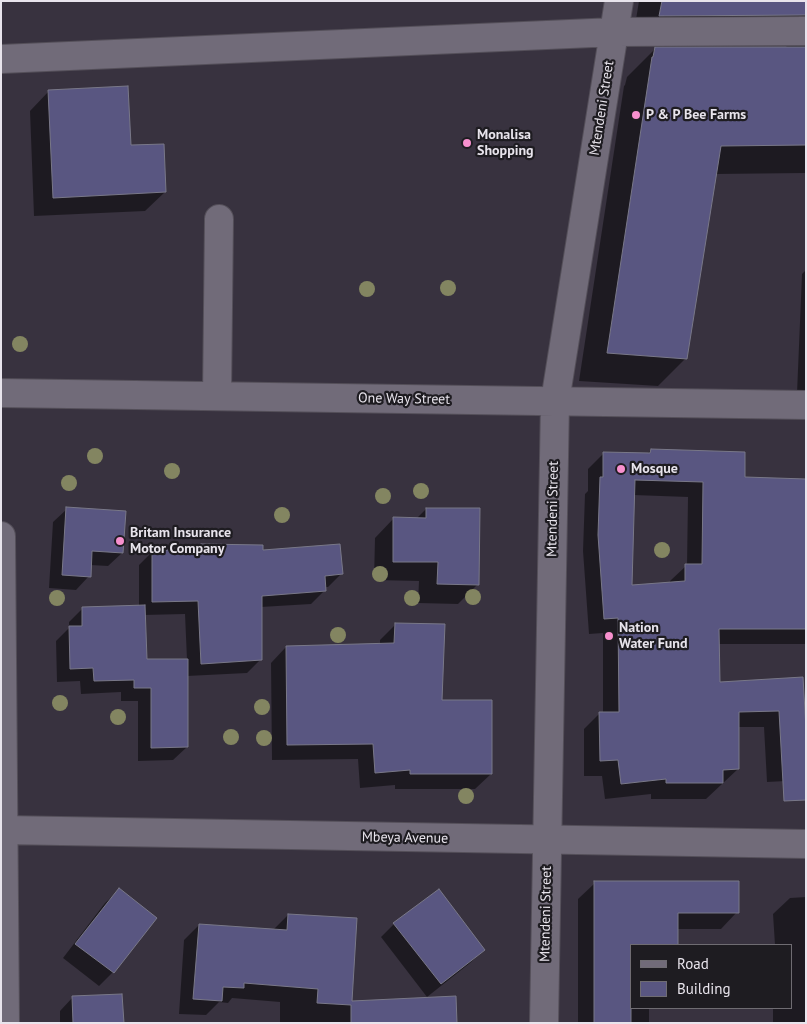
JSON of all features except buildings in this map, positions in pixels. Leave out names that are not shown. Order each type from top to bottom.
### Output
[{"type":"street","name":"Mtendeni Street","points":[[544,1023],[555,401],[619,1]]},
{"type":"street","points":[[1,59],[615,32],[806,31]]},
{"type":"street","points":[[217,396],[219,219]]},
{"type":"street","name":"One Way Street","points":[[1,393],[806,404]]},
{"type":"street","points":[[1,536],[5,1023]]},
{"type":"street","name":"Mbeya Avenue","points":[[4,830],[806,844]]},
{"type":"place","name":"P & P Bee Farms","points":[[636,115]]},
{"type":"place","name":"Monalisa Shopping","points":[[467,143]]},
{"type":"place","name":"Mosque","points":[[621,469]]},
{"type":"place","name":"Britam Insurance Motor Company","points":[[120,541]]},
{"type":"place","name":"Nation Water Fund","points":[[609,636]]}]
